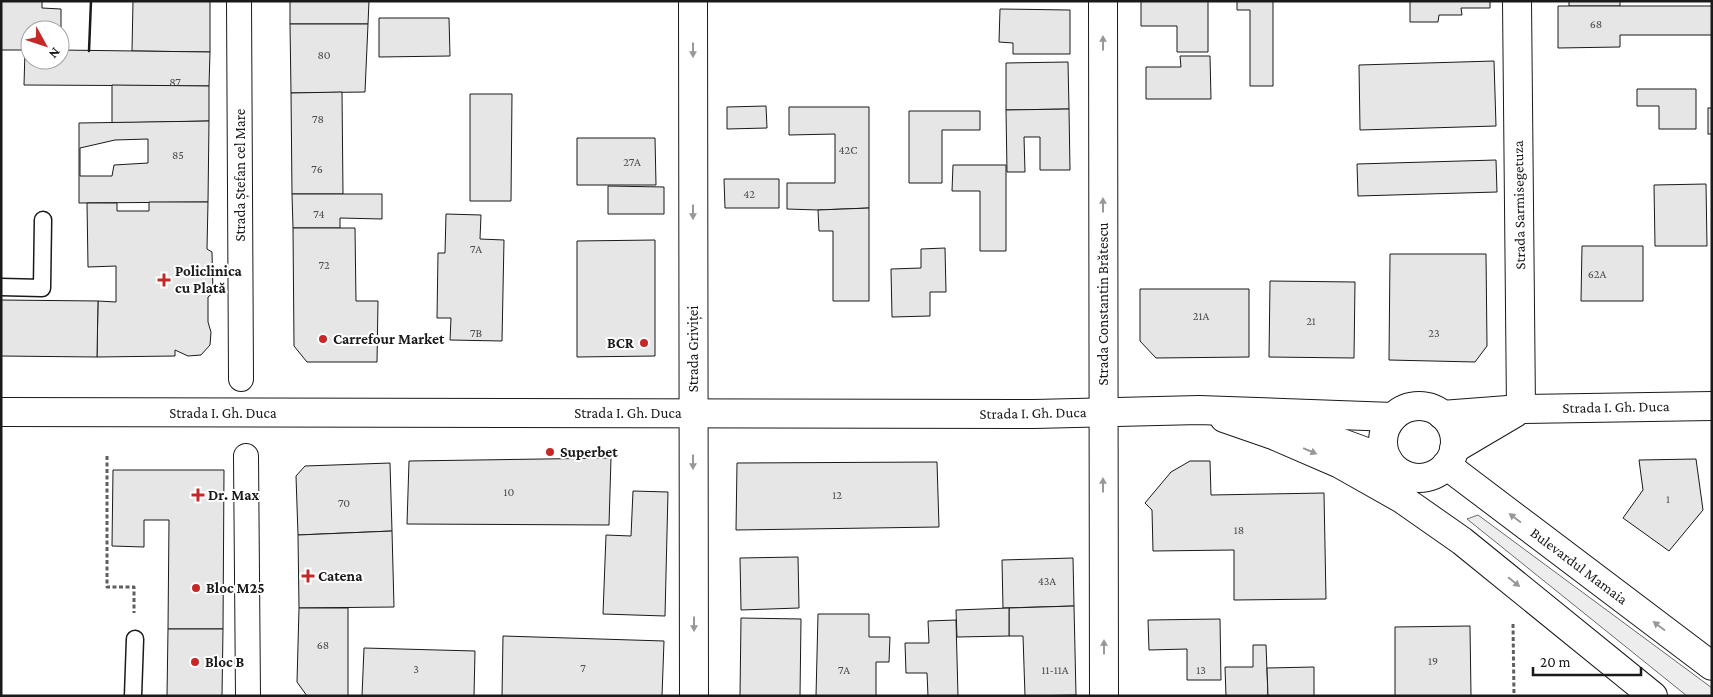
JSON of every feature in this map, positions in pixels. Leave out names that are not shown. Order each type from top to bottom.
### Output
[{"type":"main road","name":"Strada Griviței","points":[[693,1],[694,696]]},
{"type":"main road","name":"Strada Constantin Brătescu","points":[[1103,1],[1104,696]]},
{"type":"main road","name":"Strada Sarmisegetuza","points":[[1517,1],[1521,409]]},
{"type":"main road","name":"Strada I. Gh. Duca","points":[[1442,415],[1521,409],[1712,406]]},
{"type":"main road","points":[[1397,468],[1418,478],[1428,477],[1438,472],[1450,457],[1452,430],[1442,415],[1434,410],[1423,407],[1412,407],[1402,411],[1393,417],[1386,427],[1383,438],[1384,450],[1397,468],[1462,541]]},
{"type":"main road","name":"Strada I. Gh. Duca","points":[[1450,457],[1521,409]]},
{"type":"main road","name":"Strada I. Gh. Duca","points":[[1,412],[1034,414],[1199,410],[1393,417]]},
{"type":"main road","points":[[1199,410],[1273,436],[1340,464],[1402,499],[1462,541],[1653,696]]},
{"type":"main road","name":"Strada I. Gh. Duca","points":[[1254,412],[1397,468]]},
{"type":"main road","name":"Bulevardul Mamaia","points":[[1450,457],[1712,666]]},
{"type":"street","name":"Strada Ștefan cel Mare","points":[[239,1],[241,379]]},
{"type":"street","points":[[246,456],[248,696]]},
{"type":"lane","points":[[1,287],[42,288],[43,220]]},
{"type":"lane","points":[[133,696],[134,639]]},
{"type":"path","points":[[107,456],[107,587],[134,587]]},
{"type":"path","points":[[1513,616],[1514,696]]},
{"type":"shaded area","points":[[1478,515],[1712,688],[1712,696],[1687,696],[1467,519]]},
{"type":"building","points":[[1,1],[42,1],[42,8],[61,9],[61,20],[20,20],[20,50],[1,50]]},
{"type":"building","points":[[133,1],[210,1],[210,52],[132,51]]},
{"type":"building","points":[[290,1],[369,1],[368,24],[290,24]]},
{"type":"building","points":[[1141,1],[1208,1],[1208,52],[1177,52],[1177,26],[1141,26]]},
{"type":"building","points":[[1237,1],[1273,1],[1273,86],[1250,86],[1250,10],[1237,10]]},
{"type":"building","points":[[1410,1],[1490,1],[1490,8],[1461,8],[1462,15],[1439,15],[1438,22],[1410,22]]},
{"type":"building","points":[[1569,1],[1620,1],[1620,6],[1569,6]]},
{"type":"building","points":[[1558,6],[1712,6],[1712,35],[1620,35],[1620,47],[1558,48]]},
{"type":"building","points":[[1000,9],[1070,10],[1070,54],[1013,54],[1013,43],[999,42]]},
{"type":"building","points":[[379,18],[449,18],[450,56],[379,57]]},
{"type":"building","points":[[290,24],[368,24],[365,92],[291,93]]},
{"type":"building","points":[[70,50],[210,52],[209,86],[24,85],[24,70],[70,70]]},
{"type":"building","points":[[1180,56],[1210,56],[1211,99],[1146,99],[1146,67],[1181,67]]},
{"type":"building","points":[[1494,61],[1496,126],[1360,130],[1359,65]]},
{"type":"building","points":[[1068,62],[1069,109],[1006,110],[1006,63]]},
{"type":"building","points":[[112,85],[209,86],[209,121],[112,123]]},
{"type":"building","points":[[1637,89],[1696,89],[1696,129],[1659,129],[1659,106],[1637,106]]},
{"type":"building","points":[[342,92],[343,194],[292,194],[291,93]]},
{"type":"building","points":[[470,94],[512,94],[511,201],[470,201]]},
{"type":"building","points":[[766,106],[767,128],[727,129],[727,107]]},
{"type":"building","points":[[789,107],[869,107],[869,208],[787,209],[787,183],[835,183],[835,134],[789,135]]},
{"type":"building","points":[[1708,108],[1712,108],[1712,134],[1708,134]]},
{"type":"building","points":[[1069,109],[1070,170],[1040,170],[1040,137],[1024,137],[1025,172],[1007,172],[1006,110]]},
{"type":"building","points":[[909,111],[980,111],[980,130],[942,130],[942,183],[909,183]]},
{"type":"building","points":[[209,121],[208,202],[79,203],[79,123]],"holes":[[[148,139],[148,163],[114,165],[112,176],[80,176],[80,148],[115,140]]]},
{"type":"building","points":[[577,138],[655,138],[656,185],[577,185]]},
{"type":"building","points":[[1496,160],[1497,192],[1358,196],[1357,164]]},
{"type":"building","points":[[953,165],[1006,165],[1006,251],[980,251],[980,191],[952,191]]},
{"type":"building","points":[[724,179],[779,179],[779,208],[725,208]]},
{"type":"building","points":[[1706,184],[1707,246],[1655,246],[1654,185]]},
{"type":"building","points":[[608,186],[664,187],[664,214],[608,214]]},
{"type":"building","points":[[292,194],[382,194],[382,219],[340,218],[340,228],[293,228]]},
{"type":"building","name":"Policlinica cu Plată","points":[[149,202],[208,202],[207,249],[212,252],[213,293],[208,297],[208,322],[211,332],[210,345],[201,355],[188,356],[175,350],[175,356],[97,357],[98,301],[116,302],[116,266],[88,267],[87,203],[117,203],[117,211],[149,211]]},
{"type":"building","points":[[869,208],[869,301],[833,301],[833,231],[819,231],[818,210]]},
{"type":"building","points":[[446,214],[481,215],[480,239],[504,240],[502,341],[450,340],[451,318],[437,318],[438,253],[445,253]]},
{"type":"building","points":[[293,228],[355,228],[356,301],[378,301],[377,362],[307,362],[294,346]]},
{"type":"building","points":[[655,240],[655,356],[577,357],[577,241]]},
{"type":"building","points":[[1582,246],[1643,246],[1643,301],[1581,301]]},
{"type":"building","points":[[945,248],[946,292],[930,292],[930,316],[892,317],[891,269],[921,268],[921,249]]},
{"type":"building","points":[[1390,254],[1486,254],[1487,346],[1475,362],[1389,360]]},
{"type":"building","points":[[1270,281],[1355,282],[1354,358],[1269,357]]},
{"type":"building","points":[[1140,289],[1249,289],[1249,357],[1156,358],[1140,341]]},
{"type":"building","points":[[1,300],[98,301],[97,357],[1,356]]},
{"type":"building","points":[[611,458],[609,525],[407,524],[409,461]]},
{"type":"building","points":[[1696,459],[1703,510],[1669,551],[1623,518],[1643,490],[1639,460]]},
{"type":"building","points":[[1190,461],[1210,461],[1211,495],[1324,493],[1326,599],[1234,600],[1234,550],[1153,551],[1152,510],[1145,503],[1171,472]]},
{"type":"building","points":[[937,462],[939,527],[736,530],[737,463]]},
{"type":"building","points":[[390,463],[392,531],[298,535],[296,476],[305,466]]},
{"type":"building","name":"Bloc M25","points":[[113,470],[224,470],[223,629],[168,629],[169,520],[144,520],[144,547],[112,546]]},
{"type":"building","points":[[633,491],[668,492],[665,616],[603,614],[606,535],[631,536]]},
{"type":"building","points":[[392,531],[394,607],[299,608],[298,535]]},
{"type":"building","points":[[798,557],[799,608],[741,610],[740,558]]},
{"type":"building","points":[[1073,558],[1074,606],[1003,608],[1002,560]]},
{"type":"building","points":[[1074,606],[1076,695],[1025,696],[1023,636],[1009,636],[1009,608]]},
{"type":"building","points":[[299,608],[348,608],[348,696],[307,696],[297,682]]},
{"type":"building","points":[[1009,608],[1009,636],[957,637],[956,610]]},
{"type":"building","points":[[818,614],[869,614],[869,637],[890,637],[889,662],[876,662],[876,696],[816,696]]},
{"type":"building","points":[[741,618],[801,619],[800,696],[740,696]]},
{"type":"building","points":[[1220,619],[1221,680],[1187,680],[1187,649],[1149,650],[1148,620]]},
{"type":"building","points":[[956,620],[958,696],[928,696],[927,673],[906,673],[905,643],[929,643],[928,621]]},
{"type":"building","points":[[1470,626],[1471,696],[1395,696],[1395,627]]},
{"type":"building","name":"Bloc B","points":[[168,629],[223,629],[222,696],[167,696]]},
{"type":"building","points":[[503,636],[664,641],[662,696],[502,696]]},
{"type":"building","points":[[1253,645],[1266,645],[1268,696],[1226,696],[1225,667],[1253,667]]},
{"type":"building","points":[[364,648],[475,651],[474,696],[362,696]]},
{"type":"building","points":[[1314,667],[1314,696],[1268,696],[1267,668]]},
{"type":"wall","points":[[89,51],[91,1]]},
{"type":"place","name":"Policlinica cu Plată","points":[[164,280]]},
{"type":"place","name":"Carrefour Market","points":[[323,339]]},
{"type":"place","name":"BCR","points":[[644,343]]},
{"type":"place","name":"Superbet","points":[[550,452]]},
{"type":"place","name":"Dr. Max","points":[[198,495]]},
{"type":"place","name":"Catena","points":[[308,576]]},
{"type":"place","name":"Bloc M25","points":[[196,588]]},
{"type":"place","name":"Bloc B","points":[[195,662]]}]
